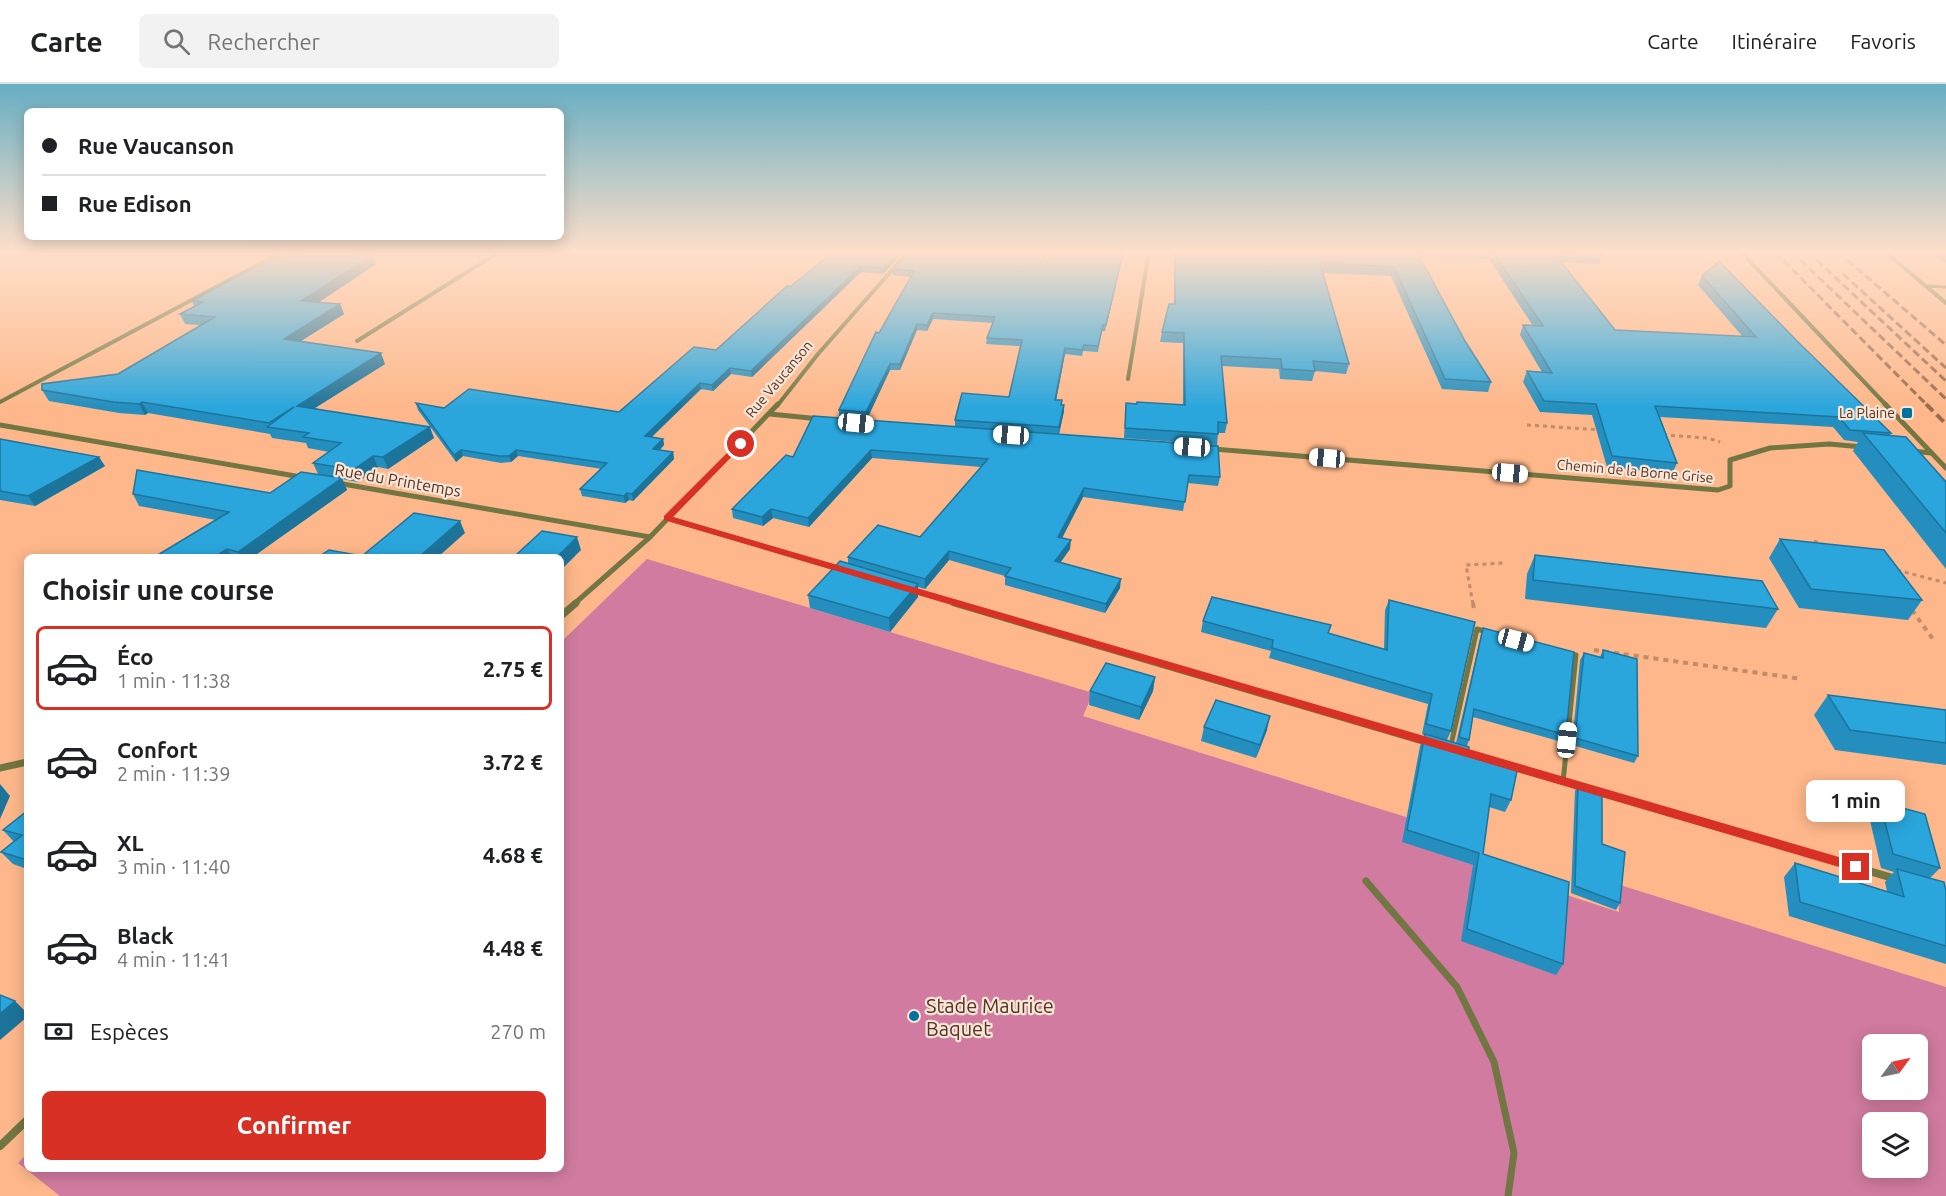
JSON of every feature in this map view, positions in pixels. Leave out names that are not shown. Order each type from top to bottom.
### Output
[{"type":"street","points":[[0,402],[184,304]]},
{"type":"street","points":[[357,341],[416,304]]},
{"type":"street","name":"Rue Vaucanson","points":[[564,613],[650,537],[770,414],[862,304]]},
{"type":"street","points":[[1128,379],[1140,304]]},
{"type":"street","points":[[1790,304],[1946,468]]},
{"type":"street","points":[[770,414],[828,420]]},
{"type":"street","points":[[0,425],[307,478]]},
{"type":"street","name":"Chemin de la Borne Grise","points":[[1203,448],[1718,490],[1730,486],[1730,460],[1770,448],[1829,444],[1875,448]]},
{"type":"street","points":[[1909,451],[1931,453]]},
{"type":"street","name":"Rue du Printemps","points":[[331,482],[650,537]]},
{"type":"street","points":[[667,518],[842,570]]},
{"type":"street","points":[[899,586],[1901,880]]},
{"type":"street","points":[[0,768],[24,763]]},
{"type":"street","points":[[0,1146],[24,1123]]},
{"type":"lane","points":[[1450,749],[1477,629],[1499,635]]},
{"type":"lane","points":[[1563,782],[1576,655],[1565,652]]},
{"type":"lane","points":[[1366,881],[1456,987],[1494,1062],[1514,1153],[1508,1196]]},
{"type":"path","points":[[1527,425],[1606,431]]},
{"type":"path","points":[[1663,435],[1708,438],[1753,453]]},
{"type":"path","points":[[1814,541],[1824,544]]},
{"type":"path","points":[[1477,629],[1466,566],[1504,563]]},
{"type":"path","points":[[1894,570],[1946,583]]},
{"type":"path","points":[[1907,603],[1935,642]]},
{"type":"path","points":[[1576,655],[1593,650],[1802,679]]},
{"type":"shaded area","points":[[647,559],[1093,693],[1083,716],[1457,833],[1455,859],[1619,912],[1620,885],[1946,987],[1946,1196],[60,1196],[29,1172],[564,1172],[564,639]]},
{"type":"shaded area","points":[[24,1157],[24,1168],[18,1163]]},
{"type":"building","points":[[199,304],[340,304],[284,339],[381,353],[297,406],[430,427],[383,457],[373,456],[353,470],[313,463],[341,443],[303,437],[309,433],[267,427],[294,407],[269,423],[142,402],[139,404],[113,402],[42,390],[42,384],[118,374],[215,317],[180,314]]},
{"type":"building","points":[[767,304],[821,304],[751,371],[730,368],[712,385],[700,383],[645,436],[663,439],[653,449],[673,452],[632,494],[627,493],[624,496],[580,489],[607,463],[516,450],[509,456],[461,450],[454,455],[416,403],[444,408],[469,389],[619,412],[694,347],[716,350]]},
{"type":"building","points":[[895,304],[1111,304],[1098,346],[1084,345],[1082,350],[1065,348],[1055,400],[1062,400],[1061,405],[1064,405],[1059,427],[955,420],[962,393],[1009,397],[1022,340],[987,338],[995,317],[933,313],[927,325],[917,324],[900,364],[890,364],[866,412],[839,410],[876,332],[879,333]]},
{"type":"building","points":[[1169,304],[1332,304],[1349,364],[1313,361],[1315,371],[1282,369],[1281,359],[1221,356],[1227,423],[1218,422],[1218,434],[1125,428],[1126,403],[1185,405],[1184,333],[1162,332]]},
{"type":"building","points":[[1411,304],[1445,304],[1491,382],[1445,379]]},
{"type":"building","points":[[1528,304],[1594,304],[1615,330],[1756,337],[1727,304],[1761,304],[1891,433],[1850,430],[1839,417],[1655,406],[1677,463],[1612,456],[1596,404],[1544,401],[1527,371],[1552,373],[1523,325],[1543,326]]},
{"type":"building","points":[[813,416],[1218,446],[1220,477],[1189,475],[1185,502],[1084,488],[1058,537],[1071,540],[1055,561],[1121,579],[1106,604],[1005,576],[1011,568],[949,551],[925,579],[848,557],[878,525],[920,537],[988,459],[871,450],[808,518],[771,509],[762,517],[732,509],[786,455],[793,457]]},
{"type":"building","points":[[1863,433],[1906,437],[1946,482],[1946,533]]},
{"type":"building","points":[[0,439],[99,457],[28,496],[0,491]]},
{"type":"building","points":[[137,470],[270,493],[301,472],[342,478],[238,552],[227,549],[219,554],[159,554],[229,512],[133,494]]},
{"type":"building","points":[[414,513],[460,521],[422,554],[364,554]]},
{"type":"building","points":[[542,531],[577,537],[560,554],[517,554]]},
{"type":"building","points":[[1780,539],[1884,550],[1922,600],[1811,589]]},
{"type":"building","points":[[329,550],[351,554],[323,554]]},
{"type":"building","points":[[1535,555],[1762,581],[1778,609],[1533,580]]},
{"type":"building","points":[[840,561],[918,584],[889,618],[808,595]]},
{"type":"building","points":[[1212,597],[1331,625],[1328,633],[1387,650],[1389,600],[1475,622],[1451,731],[1426,724],[1432,694],[1272,648],[1273,640],[1203,621]]},
{"type":"building","points":[[1483,628],[1574,652],[1566,735],[1474,709],[1469,740],[1459,737]]},
{"type":"building","points":[[1603,650],[1637,659],[1638,756],[1575,738],[1584,653],[1603,658]]},
{"type":"building","points":[[1106,663],[1155,677],[1141,707],[1090,691]]},
{"type":"building","points":[[1828,695],[1946,710],[1946,743],[1850,730]]},
{"type":"building","points":[[1216,700],[1270,716],[1260,745],[1204,727]]},
{"type":"building","points":[[1425,734],[1469,747],[1468,756],[1517,771],[1511,800],[1491,794],[1483,854],[1569,882],[1563,964],[1467,929],[1479,853],[1407,830]]},
{"type":"building","points":[[1578,784],[1602,791],[1602,844],[1625,852],[1620,903],[1575,886]]},
{"type":"building","points":[[1880,802],[1925,814],[1940,868],[1893,854]]},
{"type":"building","points":[[24,813],[24,859],[1,852],[22,835],[3,830]]},
{"type":"building","points":[[1795,863],[1904,897],[1897,869],[1944,882],[1946,946],[1800,902]]},
{"type":"building","points":[[0,995],[15,1001],[0,1014]]},
{"type":"railway","points":[[1827,304],[1928,406]]},
{"type":"railway","points":[[1846,304],[1946,399]]},
{"type":"railway","points":[[1864,304],[1946,381]]},
{"type":"railway","points":[[1876,304],[1946,368]]},
{"type":"railway","points":[[1898,304],[1946,345]]},
{"type":"railway","points":[[1928,406],[1946,424]]},
{"type":"place","name":"La Plaine","points":[[1907,413]]},
{"type":"place","name":"Stade Maurice Baquet","points":[[914,1016]]},
{"type":"route","points":[[741,444],[667,518],[1856,867]]}]
